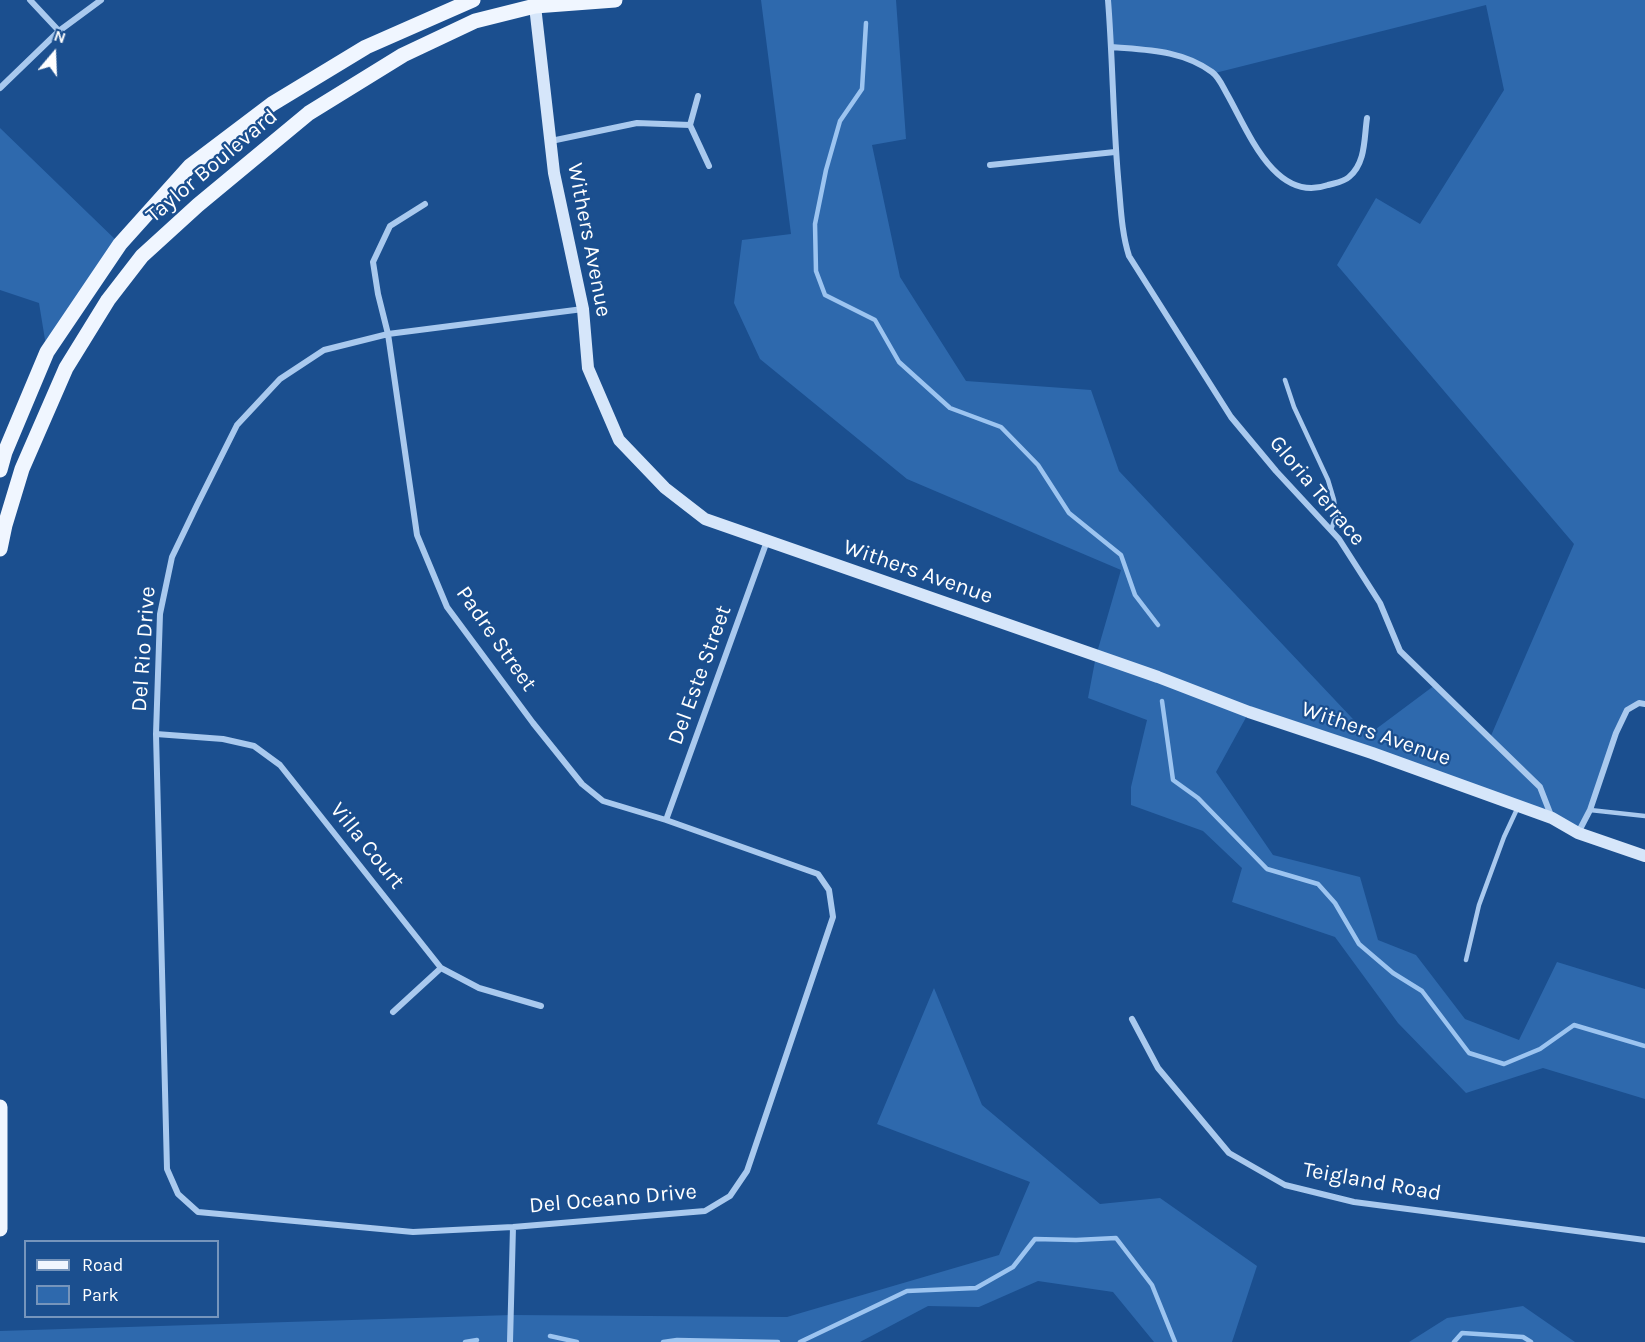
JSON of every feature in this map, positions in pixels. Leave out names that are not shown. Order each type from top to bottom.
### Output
[{"type":"main road","name":"Taylor Boulevard","points":[[0,470],[5,452],[47,352],[120,244],[190,166],[272,104],[366,47],[473,0]]},
{"type":"main road","name":"Taylor Boulevard","points":[[0,549],[22,469],[66,369],[108,300],[142,256],[198,205],[309,113],[413,50],[475,21],[534,2],[615,0]]},
{"type":"main road","points":[[0,1107],[0,1229]]},
{"type":"street","points":[[30,0],[59,32]]},
{"type":"street","points":[[0,88],[59,32],[101,0]]},
{"type":"street","name":"Gloria Terrace","points":[[1108,0],[1112,47],[1115,152],[1124,242],[1129,256],[1231,417],[1276,471],[1339,539],[1380,603],[1400,651],[1540,787],[1552,818]]},
{"type":"street","name":"Withers Avenue","points":[[534,2],[554,173],[583,309],[588,368],[619,440],[665,488],[705,519],[1158,677],[1248,712],[1372,753],[1552,818],[1578,832],[1645,855]]},
{"type":"street","points":[[1112,47],[1164,51],[1192,59],[1215,73],[1265,160],[1281,177],[1297,187],[1316,189],[1348,178],[1361,163],[1367,118]]},
{"type":"street","points":[[698,96],[690,125],[709,166]]},
{"type":"street","points":[[550,141],[636,123],[690,125]]},
{"type":"street","points":[[990,165],[1115,152]]},
{"type":"street","name":"Padre Street","points":[[425,204],[390,226],[373,262],[388,334],[417,535],[447,607],[532,723],[582,784],[603,801],[666,820]]},
{"type":"street","name":"Del Rio Drive","points":[[178,1194],[166,1169],[156,734],[160,614],[172,557],[237,425],[280,379],[324,350],[388,334],[583,309]]},
{"type":"street","name":"Del Este Street","points":[[666,820],[766,541]]},
{"type":"street","points":[[1578,832],[1590,810],[1616,733],[1627,710],[1639,703],[1645,704]]},
{"type":"street","name":"Villa Court","points":[[156,734],[223,739],[254,746],[279,765],[441,968],[479,988],[541,1006]]},
{"type":"street","name":"Del Oceano Drive","points":[[178,1194],[198,1212],[412,1232],[513,1227],[705,1211],[730,1196],[747,1171],[833,917],[831,897],[818,874],[666,820]]},
{"type":"street","points":[[393,1012],[441,968]]},
{"type":"street","name":"Teigland Road","points":[[1131,1019],[1158,1068],[1229,1153],[1285,1185],[1354,1202],[1645,1240]]},
{"type":"street","points":[[510,1342],[513,1227]]},
{"type":"lane","points":[[1285,380],[1294,407],[1328,480],[1336,515],[1331,530]]},
{"type":"lane","points":[[1466,960],[1479,905],[1504,837],[1518,807]]},
{"type":"lane","points":[[1590,810],[1645,816]]},
{"type":"green space","points":[[761,0],[896,0],[906,139],[872,145],[900,277],[966,381],[1091,390],[1119,471],[1368,735],[1435,685],[1490,738],[1574,544],[1337,265],[1376,198],[1420,224],[1504,90],[1486,5],[1215,73],[1192,59],[1112,47],[1108,0],[1645,0],[1645,704],[1639,703],[1627,711],[1578,833],[1249,712],[1216,772],[1273,855],[1360,877],[1378,940],[1416,955],[1465,1019],[1519,1040],[1557,962],[1645,989],[1645,1099],[1543,1068],[1466,1093],[1398,1023],[1335,937],[1232,902],[1242,868],[1203,831],[1131,805],[1131,787],[1147,720],[1088,698],[1096,656],[1121,570],[907,479],[760,359],[734,303],[742,240],[791,234]]},
{"type":"green space","points":[[0,128],[120,244],[47,352],[39,303],[0,290]]},
{"type":"green space","points":[[934,988],[982,1105],[1100,1204],[1160,1198],[1257,1266],[1232,1342],[1154,1342],[1113,1292],[1038,1281],[979,1307],[928,1306],[860,1342],[0,1342],[0,1331],[511,1315],[787,1317],[999,1255],[1030,1182],[877,1124]]},
{"type":"green space","points":[[1523,1306],[1575,1342],[1409,1342],[1447,1318]]},
{"type":"waterway","points":[[866,23],[862,89],[840,121],[826,170],[815,224],[816,271],[825,295],[875,320],[899,362],[950,408],[1001,427],[1038,465],[1069,513],[1121,555],[1135,595],[1158,625]]},
{"type":"waterway","points":[[1162,701],[1173,780],[1198,798],[1267,869],[1318,884],[1335,903],[1359,944],[1393,973],[1422,991],[1469,1053],[1504,1064],[1540,1049],[1574,1025],[1645,1046]]},
{"type":"waterway","points":[[800,1342],[907,1291],[976,1288],[1013,1267],[1035,1239],[1116,1238],[1152,1285],[1175,1342]]},
{"type":"waterway","points":[[1454,1342],[1462,1333],[1523,1337],[1531,1342]]},
{"type":"waterway","points":[[550,1336],[577,1342]]},
{"type":"waterway","points":[[465,1342],[477,1340]]},
{"type":"waterway","points":[[663,1342],[677,1340],[778,1342]]}]
